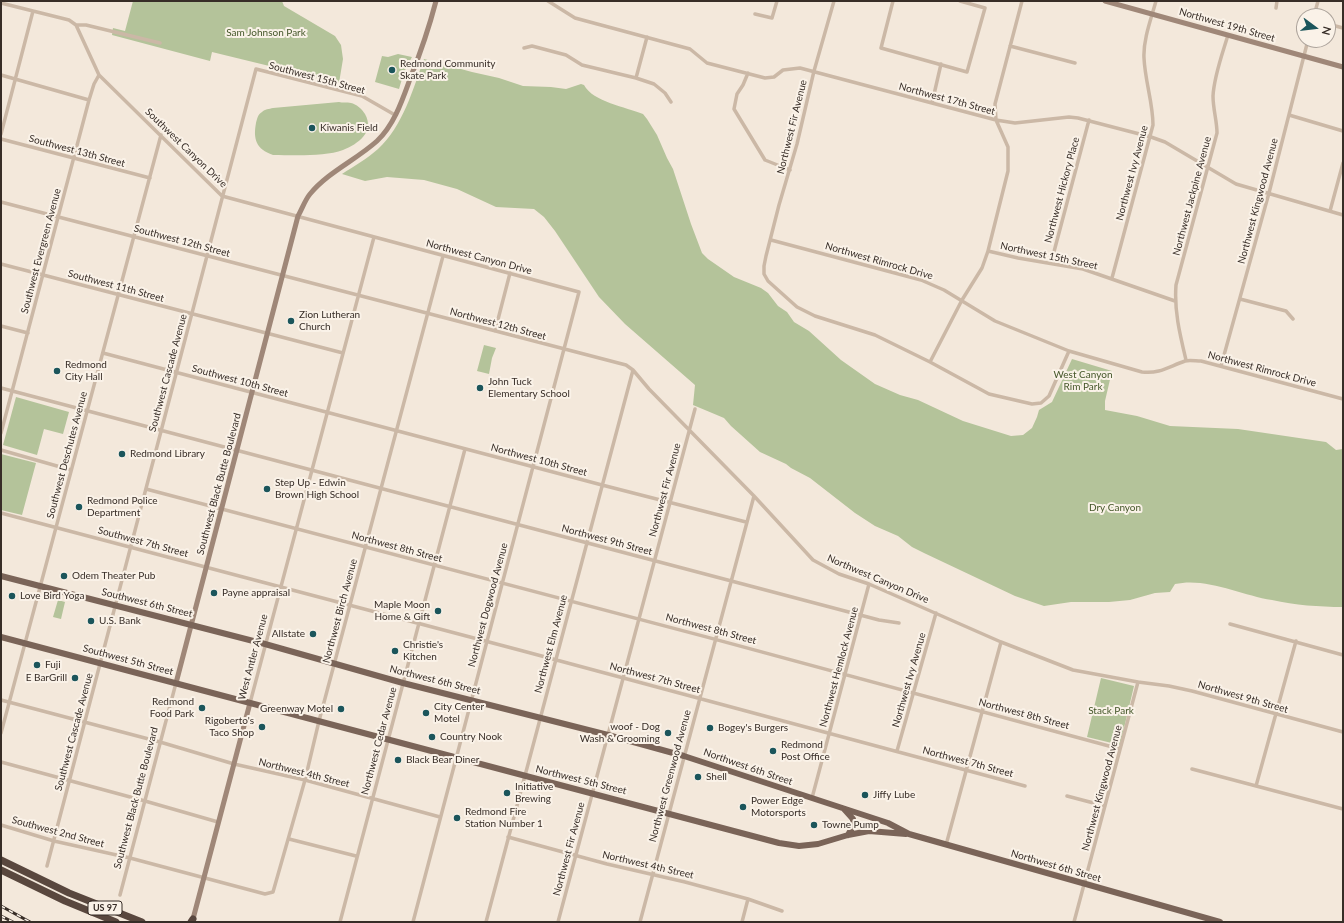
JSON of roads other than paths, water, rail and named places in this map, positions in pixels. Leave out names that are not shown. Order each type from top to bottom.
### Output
[{"type":"highway","name":"US 97","points":[[1,860],[69,893],[142,922]]},
{"type":"highway","name":"US 97","points":[[1,870],[65,901],[116,922]]},
{"type":"main road","name":"Southwest 6th Street","points":[[1,576],[41,585],[266,644]]},
{"type":"main road","name":"Southwest 5th Street","points":[[1,637],[250,703]]},
{"type":"main road","name":"Northwest 6th Street","points":[[266,644],[402,683],[608,735],[684,756],[812,800],[888,823],[910,834],[1220,922]]},
{"type":"main road","name":"Northwest 5th Street","points":[[250,703],[525,776],[593,792],[774,841],[799,846],[818,844],[848,835],[869,831],[910,834]]},
{"type":"main road","points":[[843,809],[853,819],[853,826],[848,835]]},
{"type":"street","points":[[396,115],[424,42],[436,1]]},
{"type":"street","name":"Northwest 17th Street","points":[[548,1],[575,18],[690,49],[706,63],[765,78],[774,77],[783,70],[800,68],[996,120],[1015,123],[1069,117],[1089,120],[1165,142],[1236,184],[1343,215]]},
{"type":"street","points":[[755,14],[772,18],[777,1]]},
{"type":"street","name":"Northwest Fir Avenue","points":[[834,1],[766,256],[764,274],[768,281],[797,307],[814,316],[875,335],[930,362],[989,394],[1032,404],[1041,402],[1049,396],[1069,351]]},
{"type":"street","points":[[893,1],[881,48],[967,72],[985,8],[960,1]]},
{"type":"street","points":[[930,362],[962,300],[982,268],[988,250],[1008,171],[1008,147],[996,120],[995,104],[1022,1]]},
{"type":"street","name":"Northwest 19th Street","points":[[1105,1],[1343,67]]},
{"type":"street","name":"Northwest Ivy Avenue","points":[[1112,278],[1153,126],[1153,115],[1144,57],[1156,1]]},
{"type":"street","points":[[1276,8],[1278,1]]},
{"type":"street","points":[[1,3],[69,20],[76,25],[86,25],[160,43]]},
{"type":"street","points":[[1,134],[33,11]]},
{"type":"street","name":"Southwest Canyon Drive","points":[[76,25],[100,75],[222,196],[374,237]]},
{"type":"street","name":"Northwest Jackpine Avenue","points":[[1186,360],[1179,331],[1175,301],[1176,285],[1217,133],[1213,98],[1214,88],[1228,35]]},
{"type":"street","points":[[636,78],[647,37]]},
{"type":"street","points":[[524,48],[532,46],[566,55],[582,65],[636,78],[654,84],[665,93],[671,102]]},
{"type":"street","points":[[1010,46],[1075,63]]},
{"type":"street","name":"Northwest Kingwood Avenue","points":[[1221,366],[1269,193],[1306,48]]},
{"type":"street","points":[[932,103],[941,64]]},
{"type":"street","name":"Southwest 15th Street","points":[[256,70],[362,96],[396,115]]},
{"type":"street","name":"Southwest Cascade Avenue","points":[[47,866],[256,70]]},
{"type":"street","points":[[748,74],[743,86],[737,94],[734,109],[765,160],[790,170]]},
{"type":"street","points":[[1,75],[89,100]]},
{"type":"street","name":"Southwest Evergreen Avenue","points":[[1,434],[89,100],[94,84],[100,75]]},
{"type":"street","name":"Southwest Black Butte Boulevard","points":[[120,895],[298,216],[310,195],[320,184],[332,173],[360,155],[378,140],[387,130],[396,115]]},
{"type":"street","points":[[1289,115],[1343,131]]},
{"type":"street","name":"Northwest Hickory Place","points":[[1051,263],[1089,120]]},
{"type":"street","name":"Southwest Deschutes Avenue","points":[[1,733],[161,135]]},
{"type":"street","name":"Southwest 13th Street","points":[[1,139],[150,178]]},
{"type":"street","points":[[1330,211],[1343,164]]},
{"type":"street","name":"Southwest 12th Street","points":[[1,202],[207,256],[283,274],[358,295]]},
{"type":"street","name":"Northwest Canyon Drive","points":[[374,237],[579,292]]},
{"type":"street","name":"West Antler Avenue","points":[[192,921],[374,237]]},
{"type":"street","name":"Northwest Rimrock Drive","points":[[771,240],[921,280],[944,290],[995,321],[1069,351],[1142,372],[1152,373],[1166,370],[1186,360],[1201,361],[1343,400]]},
{"type":"street","name":"Northwest 15th Street","points":[[988,250],[1018,258],[1083,269],[1175,301]]},
{"type":"street","name":"Northwest Birch Avenue","points":[[265,894],[273,892],[305,780],[319,721],[426,313],[443,256]]},
{"type":"street","name":"Southwest 11th Street","points":[[1,264],[343,353]]},
{"type":"street","points":[[495,331],[510,273]]},
{"type":"street","name":"Northwest Dogwood Avenue","points":[[413,922],[579,292]]},
{"type":"street","name":"Northwest 12th Street","points":[[358,295],[626,365],[633,370]]},
{"type":"street","points":[[1240,299],[1286,311],[1292,319]]},
{"type":"street","points":[[1,326],[28,333]]},
{"type":"street","name":"Southwest 10th Street","points":[[103,353],[328,412]]},
{"type":"street","name":"Northwest Canyon Drive","points":[[633,370],[649,389],[754,496],[813,560],[839,574],[869,584],[1001,642],[1073,670],[1138,682]]},
{"type":"street","name":"Northwest Elm Avenue","points":[[486,922],[633,370]]},
{"type":"street","name":"Northwest 9th Street","points":[[1,388],[879,620],[899,623]]},
{"type":"street","name":"Northwest Fir Avenue","points":[[558,922],[695,409]]},
{"type":"street","name":"Northwest 10th Street","points":[[328,412],[746,522]]},
{"type":"street","name":"Northwest Cedar Avenue","points":[[340,922],[356,856],[389,739],[402,683],[465,449]]},
{"type":"street","points":[[1,450],[71,470]]},
{"type":"street","name":"Northwest 8th Street","points":[[146,489],[639,618],[1120,749]]},
{"type":"street","name":"Northwest Greenwood Avenue","points":[[640,922],[730,581],[754,496]]},
{"type":"street","name":"Southwest 7th Street","points":[[1,513],[281,587]]},
{"type":"street","name":"Northwest Hemlock Avenue","points":[[812,800],[869,584]]},
{"type":"street","name":"Northwest 7th Street","points":[[281,587],[556,659],[1025,786]]},
{"type":"street","name":"Northwest Ivy Avenue","points":[[897,751],[936,613]]},
{"type":"street","points":[[1230,624],[1343,655]]},
{"type":"street","points":[[1256,786],[1296,641]]},
{"type":"street","points":[[946,845],[1001,642]]},
{"type":"street","name":"Northwest Kingwood Avenue","points":[[1074,922],[1138,682]]},
{"type":"street","name":"Northwest 9th Street","points":[[1138,682],[1192,691],[1343,732]]},
{"type":"street","name":"Northwest 4th Street","points":[[1,700],[160,742],[234,764],[305,780],[440,816]]},
{"type":"street","points":[[1,762],[218,822]]},
{"type":"street","points":[[1192,769],[1343,809]]},
{"type":"street","points":[[1067,796],[1105,806]]},
{"type":"street","name":"Southwest 2nd Street","points":[[1,825],[54,841],[130,858],[265,894]]},
{"type":"street","name":"Northwest 4th Street","points":[[508,837],[576,856],[653,874],[748,899],[782,911]]},
{"type":"street","points":[[288,839],[356,856]]},
{"type":"street","points":[[742,922],[748,899]]},
{"type":"railway","points":[[1,906],[30,922]]},
{"type":"railway","points":[[1,916],[13,922]]},
{"type":"place","name":"Redmond Community Skate Park","points":[[392,70]]},
{"type":"place","name":"Kiwanis Field","points":[[312,128]]},
{"type":"place","name":"Zion Lutheran Church","points":[[291,321]]},
{"type":"place","name":"Redmond City Hall","points":[[57,371]]},
{"type":"place","name":"John Tuck Elementary School","points":[[480,388]]},
{"type":"place","name":"Redmond Library","points":[[122,454]]},
{"type":"place","name":"Step Up - Edwin Brown High School","points":[[267,489]]},
{"type":"place","name":"Redmond Police Department","points":[[79,507]]},
{"type":"place","name":"Odem Theater Pub","points":[[64,576]]},
{"type":"place","name":"Payne appraisal","points":[[214,593]]},
{"type":"place","name":"Love Bird Yoga","points":[[12,596]]},
{"type":"place","name":"Maple Moon Home & Gift","points":[[438,611]]},
{"type":"place","name":"U.S. Bank","points":[[91,621]]},
{"type":"place","name":"Allstate","points":[[313,634]]},
{"type":"place","name":"Christie's Kitchen","points":[[395,651]]},
{"type":"place","name":"Fuji","points":[[37,665]]},
{"type":"place","name":"E BarGrill","points":[[75,678]]},
{"type":"place","name":"Redmond Food Park","points":[[202,708]]},
{"type":"place","name":"Greenway Motel","points":[[341,709]]},
{"type":"place","name":"City Center Motel","points":[[426,713]]},
{"type":"place","name":"Rigoberto's Taco Shop","points":[[262,727]]},
{"type":"place","name":"Bogey's Burgers","points":[[710,728]]},
{"type":"place","name":"woof - Dog Wash & Grooming","points":[[668,733]]},
{"type":"place","name":"Country Nook","points":[[432,737]]},
{"type":"place","name":"Redmond Post Office","points":[[773,751]]},
{"type":"place","name":"Black Bear Diner","points":[[398,760]]},
{"type":"place","name":"Shell","points":[[698,777]]},
{"type":"place","name":"Initiative Brewing","points":[[507,793]]},
{"type":"place","name":"Jiffy Lube","points":[[865,795]]},
{"type":"place","name":"Power Edge Motorsports","points":[[743,807]]},
{"type":"place","name":"Redmond Fire Station Number 1","points":[[457,818]]},
{"type":"place","name":"Towne Pump","points":[[814,825]]},
{"type":"park label","name":"Sam Johnson Park","points":[[266,33]]},
{"type":"park label","name":"West Canyon Rim Park","points":[[1083,380]]},
{"type":"park label","name":"Dry Canyon","points":[[1115,508]]},
{"type":"park label","name":"Stack Park","points":[[1111,711]]}]
